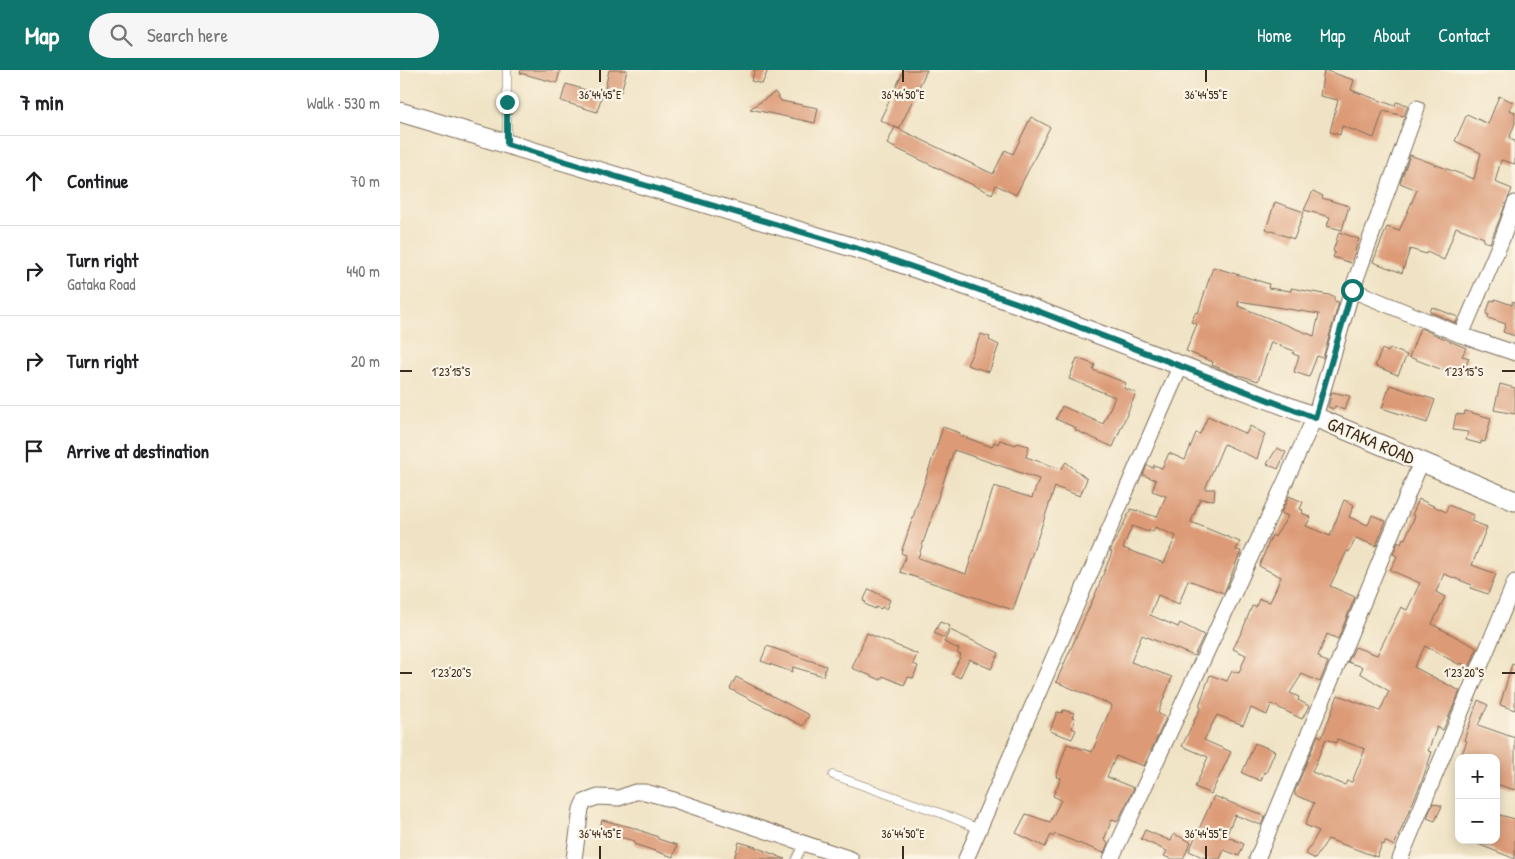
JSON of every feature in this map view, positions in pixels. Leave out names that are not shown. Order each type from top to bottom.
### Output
[{"type":"street","points":[[1111,859],[1315,418],[1352,290],[1417,108]]},
{"type":"street","name":"GATAKA ROAD","points":[[400,112],[872,253],[1017,303],[1315,418],[1515,501]]},
{"type":"street","points":[[1461,335],[1502,239],[1515,203]]},
{"type":"street","points":[[1352,290],[1461,335],[1515,353]]},
{"type":"street","points":[[966,859],[1180,367]]},
{"type":"street","points":[[1257,859],[1420,462]]},
{"type":"street","points":[[1400,859],[1515,582]]},
{"type":"street","points":[[574,859],[581,809],[584,802],[598,796],[619,798],[640,791],[674,800],[852,859]]},
{"type":"lane","points":[[506,70],[507,144]]},
{"type":"lane","points":[[833,775],[943,814],[979,830]]},
{"type":"lane","points":[[796,859],[804,842]]},
{"type":"building","points":[[521,70],[560,70],[557,83],[520,73]]},
{"type":"building","points":[[609,70],[627,70],[621,92],[605,89]]},
{"type":"building","points":[[755,70],[768,70],[762,84],[751,81]]},
{"type":"building","points":[[904,70],[927,70],[899,129],[880,120]]},
{"type":"building","points":[[1324,70],[1354,80],[1351,90],[1395,106],[1396,102],[1408,105],[1404,116],[1383,111],[1374,138],[1342,126],[1340,135],[1330,132],[1338,100],[1320,96]]},
{"type":"building","points":[[566,84],[602,95],[597,112],[561,101]]},
{"type":"building","points":[[775,92],[781,101],[818,108],[815,123],[750,109]]},
{"type":"building","points":[[1499,96],[1513,102],[1509,110],[1515,112],[1515,123],[1509,139],[1515,141],[1515,164],[1501,160],[1495,182],[1512,189],[1490,243],[1483,241],[1484,238],[1456,227],[1444,260],[1427,252],[1426,254],[1410,249],[1402,273],[1373,262],[1387,227],[1399,231],[1417,190],[1400,183],[1410,155],[1474,179],[1481,153],[1455,141],[1467,114],[1488,124]]},
{"type":"building","points":[[1031,117],[1050,127],[1016,195],[996,185],[992,194],[887,144],[895,127],[993,174],[1005,150],[1013,154]]},
{"type":"building","points":[[1313,191],[1323,196],[1322,198],[1349,206],[1342,230],[1327,226],[1330,217],[1304,210]]},
{"type":"building","points":[[1275,202],[1304,212],[1294,239],[1266,229]]},
{"type":"building","points":[[1339,232],[1359,239],[1351,263],[1333,257]]},
{"type":"building","points":[[1213,267],[1269,284],[1268,288],[1291,291],[1291,288],[1334,296],[1334,301],[1339,302],[1323,358],[1317,356],[1309,377],[1294,372],[1299,356],[1293,354],[1294,351],[1271,342],[1258,381],[1239,376],[1212,365],[1213,362],[1186,351],[1197,324],[1191,322],[1196,312],[1198,313]],"holes":[[[1239,301],[1319,314],[1314,336],[1238,306]]]},
{"type":"building","points":[[1495,299],[1512,305],[1513,301],[1515,302],[1515,336],[1503,332],[1506,324],[1488,318],[1489,315],[1486,314],[1491,300],[1495,301]]},
{"type":"building","points":[[1432,307],[1458,317],[1456,323],[1430,312]]},
{"type":"building","points":[[1420,328],[1466,348],[1462,356],[1469,358],[1461,377],[1409,357]]},
{"type":"building","points":[[981,334],[990,337],[989,340],[999,345],[989,372],[967,365]]},
{"type":"building","points":[[1390,348],[1407,355],[1398,375],[1375,366],[1382,349],[1388,352]]},
{"type":"building","points":[[1077,358],[1095,365],[1093,370],[1126,383],[1124,388],[1136,393],[1113,447],[1056,419],[1062,406],[1103,424],[1115,397],[1069,379]]},
{"type":"building","points":[[1500,384],[1515,388],[1515,414],[1494,410]]},
{"type":"building","points":[[1390,385],[1435,400],[1427,423],[1382,408]]},
{"type":"building","points":[[1332,392],[1350,396],[1344,410],[1335,406],[1334,409],[1328,407]]},
{"type":"building","points":[[1465,411],[1491,418],[1485,442],[1481,441],[1481,444],[1466,440],[1468,432],[1453,430],[1456,414],[1464,415]]},
{"type":"building","points":[[1208,416],[1246,434],[1250,426],[1265,434],[1257,459],[1224,444],[1205,489],[1215,489],[1214,500],[1200,499],[1191,522],[1240,542],[1236,550],[1241,551],[1224,593],[1188,580],[1179,604],[1158,595],[1150,615],[1178,627],[1180,623],[1204,635],[1194,656],[1142,635],[1131,662],[1172,677],[1158,713],[1166,718],[1144,766],[1116,756],[1107,777],[1134,788],[1118,821],[1112,819],[1104,840],[1108,843],[1104,853],[1055,834],[1053,837],[1051,835],[1045,847],[1016,833],[1026,814],[1050,822],[1061,800],[1053,796],[1061,778],[1056,777],[1067,744],[1092,752],[1112,705],[1056,682],[1097,590],[1112,552],[1110,551],[1131,509],[1157,517],[1166,496],[1152,491],[1156,480],[1143,475],[1147,465],[1153,468],[1154,465],[1162,468],[1169,453],[1185,460],[1196,433],[1200,434]],"holes":[[[1132,526],[1148,532],[1149,530],[1153,532],[1155,527],[1176,536],[1164,563],[1123,548]]]},
{"type":"building","points":[[943,427],[992,447],[994,442],[998,444],[1000,440],[1016,445],[1017,443],[1029,446],[1026,457],[1061,469],[1066,462],[1087,479],[1080,496],[1055,487],[1013,610],[900,572],[906,555],[901,553]],"holes":[[[954,450],[1039,479],[1032,498],[994,486],[966,574],[918,558]]]},
{"type":"building","points":[[1277,448],[1286,452],[1278,469],[1267,464]]},
{"type":"building","points":[[1289,496],[1303,502],[1300,509],[1303,510],[1302,513],[1311,517],[1306,526],[1330,536],[1344,500],[1354,505],[1349,517],[1368,525],[1372,515],[1386,521],[1376,546],[1356,538],[1349,552],[1347,551],[1330,586],[1355,597],[1338,639],[1327,634],[1318,656],[1321,657],[1320,659],[1328,662],[1320,682],[1302,674],[1290,693],[1299,697],[1298,700],[1309,706],[1302,719],[1271,704],[1267,715],[1251,708],[1243,725],[1217,715],[1204,740],[1231,752],[1211,794],[1195,787],[1208,757],[1182,746],[1201,707],[1199,706],[1210,675],[1227,681],[1232,671],[1239,673],[1246,655],[1233,649],[1252,606],[1256,607],[1259,599],[1270,602],[1281,577],[1259,566],[1272,535],[1275,537],[1288,516],[1281,513]]},
{"type":"building","points":[[1419,499],[1446,512],[1448,505],[1474,515],[1471,521],[1487,527],[1472,565],[1496,574],[1488,594],[1470,588],[1472,585],[1444,574],[1436,592],[1445,597],[1432,624],[1477,648],[1469,668],[1425,646],[1414,667],[1460,691],[1443,730],[1437,727],[1428,751],[1432,752],[1422,781],[1394,846],[1385,841],[1377,857],[1328,839],[1315,859],[1306,854],[1319,831],[1305,825],[1314,803],[1295,795],[1295,791],[1318,735],[1322,737],[1338,695],[1380,711],[1389,691],[1360,673],[1363,667],[1348,662],[1355,647],[1377,655],[1401,607],[1407,610],[1420,583],[1390,570],[1397,556],[1393,554],[1398,542],[1401,544],[1403,538],[1405,539],[1415,516],[1412,515]],"holes":[[[1326,739],[1336,743],[1337,739],[1365,749],[1352,782],[1347,781],[1345,785],[1312,772]]]},
{"type":"building","points":[[869,589],[890,600],[886,609],[876,607],[875,609],[865,604],[866,602],[863,601]]},
{"type":"building","points":[[940,622],[950,626],[944,638],[934,633]]},
{"type":"building","points":[[950,630],[999,653],[991,669],[969,659],[960,678],[952,674],[961,655],[957,653],[959,649],[944,642]]},
{"type":"building","points":[[867,633],[917,654],[913,664],[918,666],[913,678],[908,677],[904,685],[883,676],[881,680],[852,668]]},
{"type":"building","points":[[767,646],[826,666],[823,676],[793,667],[792,672],[761,661]]},
{"type":"building","points":[[1512,664],[1515,665],[1515,710],[1500,705]]},
{"type":"building","points":[[736,677],[809,715],[803,726],[730,689]]},
{"type":"building","points":[[1478,700],[1488,705],[1478,725],[1515,738],[1515,790],[1500,785],[1500,754],[1462,754],[1467,741],[1464,740]]},
{"type":"building","points":[[1063,710],[1074,713],[1072,717],[1075,718],[1072,728],[1076,730],[1072,739],[1050,731],[1057,712],[1062,713]]},
{"type":"building","points":[[1255,743],[1275,751],[1261,781],[1242,773]]},
{"type":"building","points":[[1214,796],[1265,816],[1261,825],[1235,815],[1226,836],[1244,844],[1239,856],[1224,850],[1220,859],[1207,859],[1189,851]]},
{"type":"building","points":[[1433,803],[1442,806],[1435,821],[1427,818]]},
{"type":"building","points":[[1500,815],[1515,819],[1515,859],[1478,844],[1500,844]]},
{"type":"building","points":[[602,820],[631,827],[677,845],[673,857],[634,844],[635,841],[599,832]]},
{"type":"building","points":[[1145,830],[1171,841],[1174,834],[1191,842],[1183,859],[1171,859],[1164,856],[1167,851],[1141,839]]},
{"type":"building","points":[[739,842],[753,846],[785,859],[734,859]]},
{"type":"route","points":[[507,102],[507,144],[872,253],[1017,303],[1315,418],[1352,290]]}]
